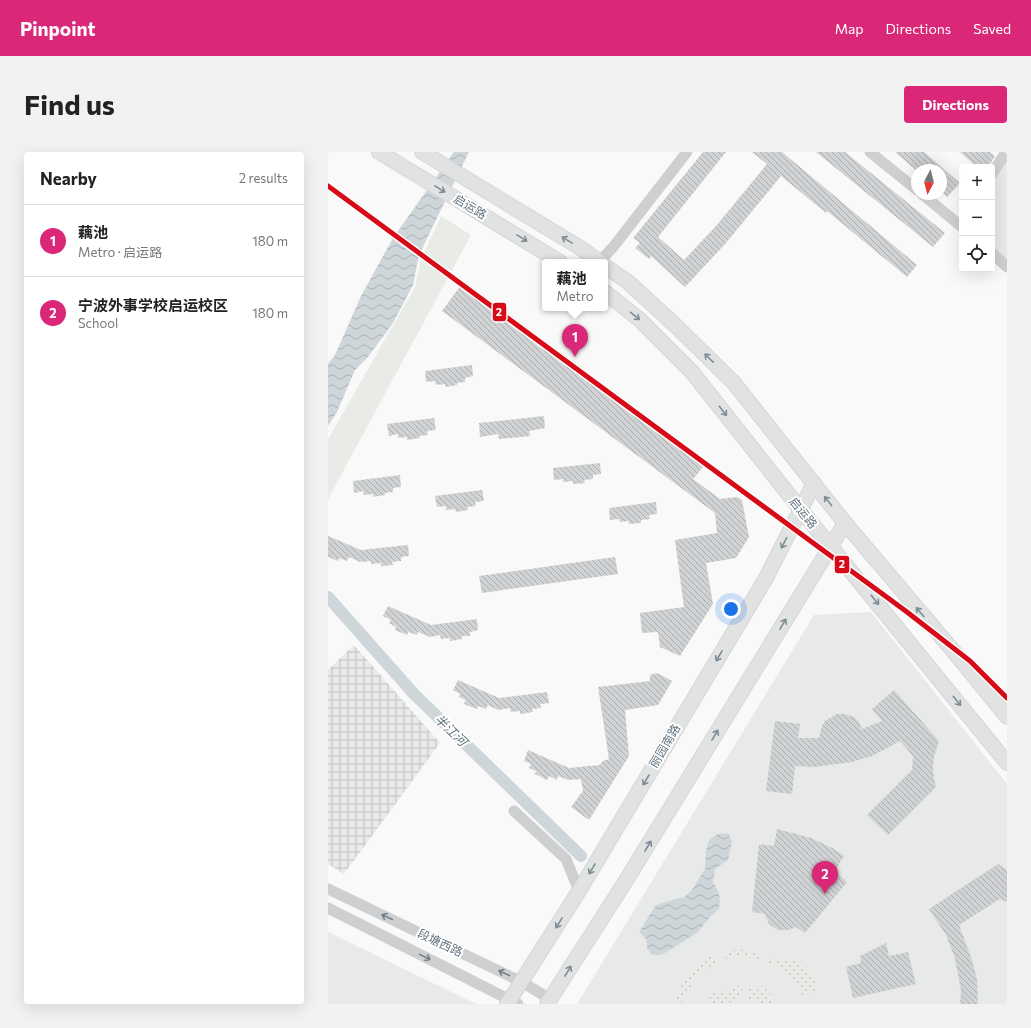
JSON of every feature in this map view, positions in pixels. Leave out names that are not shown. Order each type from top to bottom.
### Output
[{"type":"main road","name":"启运路","points":[[379,152],[555,259]]},
{"type":"main road","name":"启运路","points":[[422,152],[596,259]]},
{"type":"main road","points":[[608,268],[628,282],[676,326],[734,383],[845,523],[955,652],[1007,717]]},
{"type":"main road","name":"启运路","points":[[608,294],[640,320],[692,372],[801,510],[1007,763]]},
{"type":"main road","name":"丽园南路","points":[[512,1002],[522,982],[605,848],[766,578],[814,483]]},
{"type":"main road","points":[[549,1002],[627,879],[845,523]]},
{"type":"street","points":[[603,259],[687,152]]},
{"type":"street","points":[[870,152],[911,185]]},
{"type":"street","points":[[995,169],[1006,152]]},
{"type":"street","points":[[930,200],[959,223]]},
{"type":"street","points":[[995,256],[1007,267]]},
{"type":"street","points":[[514,811],[566,859],[579,890]]},
{"type":"street","name":"段塘西路","points":[[328,889],[522,982],[549,1002]]},
{"type":"street","name":"段塘西路","points":[[328,908],[512,1002]]},
{"type":"shaded area","points":[[1007,153],[1007,262],[995,252],[995,173]]},
{"type":"shaded area","points":[[441,216],[471,235],[328,499],[328,439],[415,287],[421,259]]},
{"type":"shaded area","points":[[871,612],[1007,784],[1007,1004],[577,1004],[814,615]]},
{"type":"shaded area","points":[[354,645],[440,743],[344,874],[328,864],[328,670]]},
{"type":"shaded area","points":[[328,932],[476,1004],[328,1004]]},
{"type":"shaded area","points":[[739,949],[760,953],[759,959],[741,956],[726,959],[725,952]]},
{"type":"shaded area","points":[[713,954],[716,963],[698,976],[688,990],[681,1004],[675,1004],[681,987],[688,974]]},
{"type":"shaded area","points":[[771,957],[783,963],[786,958],[792,960],[796,958],[805,965],[817,984],[813,986],[816,991],[803,996],[784,972],[768,963]]},
{"type":"shaded area","points":[[743,985],[741,998],[728,1004],[706,1004],[713,992],[718,996],[728,989]]},
{"type":"shaded area","points":[[750,986],[759,990],[761,986],[768,991],[777,1004],[758,1004],[748,998]]},
{"type":"water","points":[[454,152],[469,152],[419,255],[413,285],[393,323],[368,357],[355,370],[337,412],[328,426],[328,364],[335,355],[361,296],[393,238]]},
{"type":"water","points":[[728,833],[732,841],[728,860],[715,869],[713,882],[719,893],[719,909],[710,917],[698,932],[663,954],[651,954],[647,948],[646,939],[639,932],[656,905],[684,897],[692,890],[705,869],[706,851],[709,840],[718,834]]},
{"type":"building","points":[[703,152],[726,152],[658,237],[684,260],[716,226],[767,164],[752,152],[782,152],[917,265],[907,277],[827,211],[826,213],[781,176],[726,243],[685,287],[651,256],[649,259],[635,248],[640,243],[633,238]]},
{"type":"building","points":[[816,152],[845,152],[945,233],[933,247]]},
{"type":"building","points":[[895,152],[924,152],[938,164],[911,164],[911,166]]},
{"type":"building","points":[[960,152],[990,152],[995,156],[990,164],[974,164]]},
{"type":"building","points":[[947,172],[959,182],[959,184],[947,197]]},
{"type":"building","points":[[464,281],[705,461],[704,466],[693,479],[720,499],[737,497],[742,500],[749,537],[736,558],[706,563],[713,604],[680,656],[660,647],[658,632],[642,633],[640,613],[684,607],[675,540],[717,533],[715,513],[442,311]]},
{"type":"building","points":[[472,365],[473,376],[465,378],[465,382],[457,383],[457,385],[445,387],[445,384],[436,385],[435,381],[426,382],[425,371]]},
{"type":"building","points":[[544,416],[545,428],[529,431],[530,436],[499,439],[498,434],[480,437],[479,423]]},
{"type":"building","points":[[434,418],[436,430],[427,431],[428,435],[407,440],[407,437],[398,438],[398,434],[389,436],[387,424]]},
{"type":"building","points":[[600,463],[601,474],[593,475],[593,479],[584,480],[585,483],[573,484],[573,481],[563,482],[563,479],[554,480],[553,468]]},
{"type":"building","points":[[400,475],[401,487],[393,488],[393,492],[373,497],[373,494],[364,495],[363,491],[354,493],[353,481]]},
{"type":"building","points":[[482,490],[484,501],[475,502],[476,506],[467,507],[468,510],[456,512],[455,509],[446,510],[446,506],[437,507],[435,496]]},
{"type":"building","points":[[656,502],[657,514],[649,515],[650,519],[641,520],[641,523],[629,524],[629,521],[620,522],[619,519],[610,520],[609,508]]},
{"type":"building","points":[[328,536],[361,550],[408,545],[409,556],[401,557],[401,561],[392,562],[393,565],[381,566],[381,563],[371,564],[371,561],[360,562],[349,557],[347,561],[339,558],[338,561],[328,557]]},
{"type":"building","points":[[615,557],[618,574],[482,593],[479,576]]},
{"type":"building","points":[[388,606],[431,625],[477,619],[478,630],[470,632],[470,636],[462,636],[462,639],[450,641],[450,638],[441,639],[440,635],[430,637],[418,632],[417,635],[408,632],[407,635],[395,630],[396,627],[389,623],[391,620],[383,616]]},
{"type":"building","points":[[657,673],[672,681],[658,705],[625,710],[629,756],[589,820],[571,807],[583,791],[581,779],[568,780],[558,776],[557,780],[549,776],[547,780],[535,774],[536,771],[529,768],[531,764],[524,761],[528,750],[569,768],[600,765],[603,761],[609,759],[598,687],[650,681],[650,675]]},
{"type":"building","points":[[458,680],[499,698],[547,692],[549,703],[540,704],[541,708],[532,709],[533,712],[520,714],[520,711],[511,712],[510,708],[498,710],[488,705],[486,709],[478,706],[477,709],[464,704],[466,700],[459,697],[460,694],[453,690]]},
{"type":"building","points":[[894,690],[939,741],[934,757],[933,768],[936,787],[888,835],[867,815],[912,770],[913,756],[900,741],[872,756],[852,762],[814,767],[795,766],[792,794],[766,791],[775,721],[800,724],[798,738],[819,738],[825,721],[837,714],[844,714],[854,717],[859,722],[862,729],[882,721],[872,709]]},
{"type":"building","points":[[777,829],[811,838],[834,849],[844,856],[835,871],[847,882],[805,933],[796,927],[789,930],[778,930],[769,924],[765,914],[752,912],[759,844],[774,846]]},
{"type":"building","points":[[998,864],[1007,870],[1007,902],[1000,899],[959,925],[971,957],[977,979],[978,1004],[960,1004],[961,991],[955,959],[946,935],[929,909]]},
{"type":"building","points":[[886,943],[889,956],[908,952],[916,984],[853,998],[846,967],[861,963],[860,956]]},
{"type":"waterway","name":"半江河","points":[[328,597],[414,694],[581,856]]},
{"type":"metro line","name":"2","points":[[328,186],[907,612],[970,661],[1007,698]]},
{"type":"place","name":"藕池","points":[[575,357]]},
{"type":"place","name":"宁波外事学校启运校区","points":[[825,894]]}]
